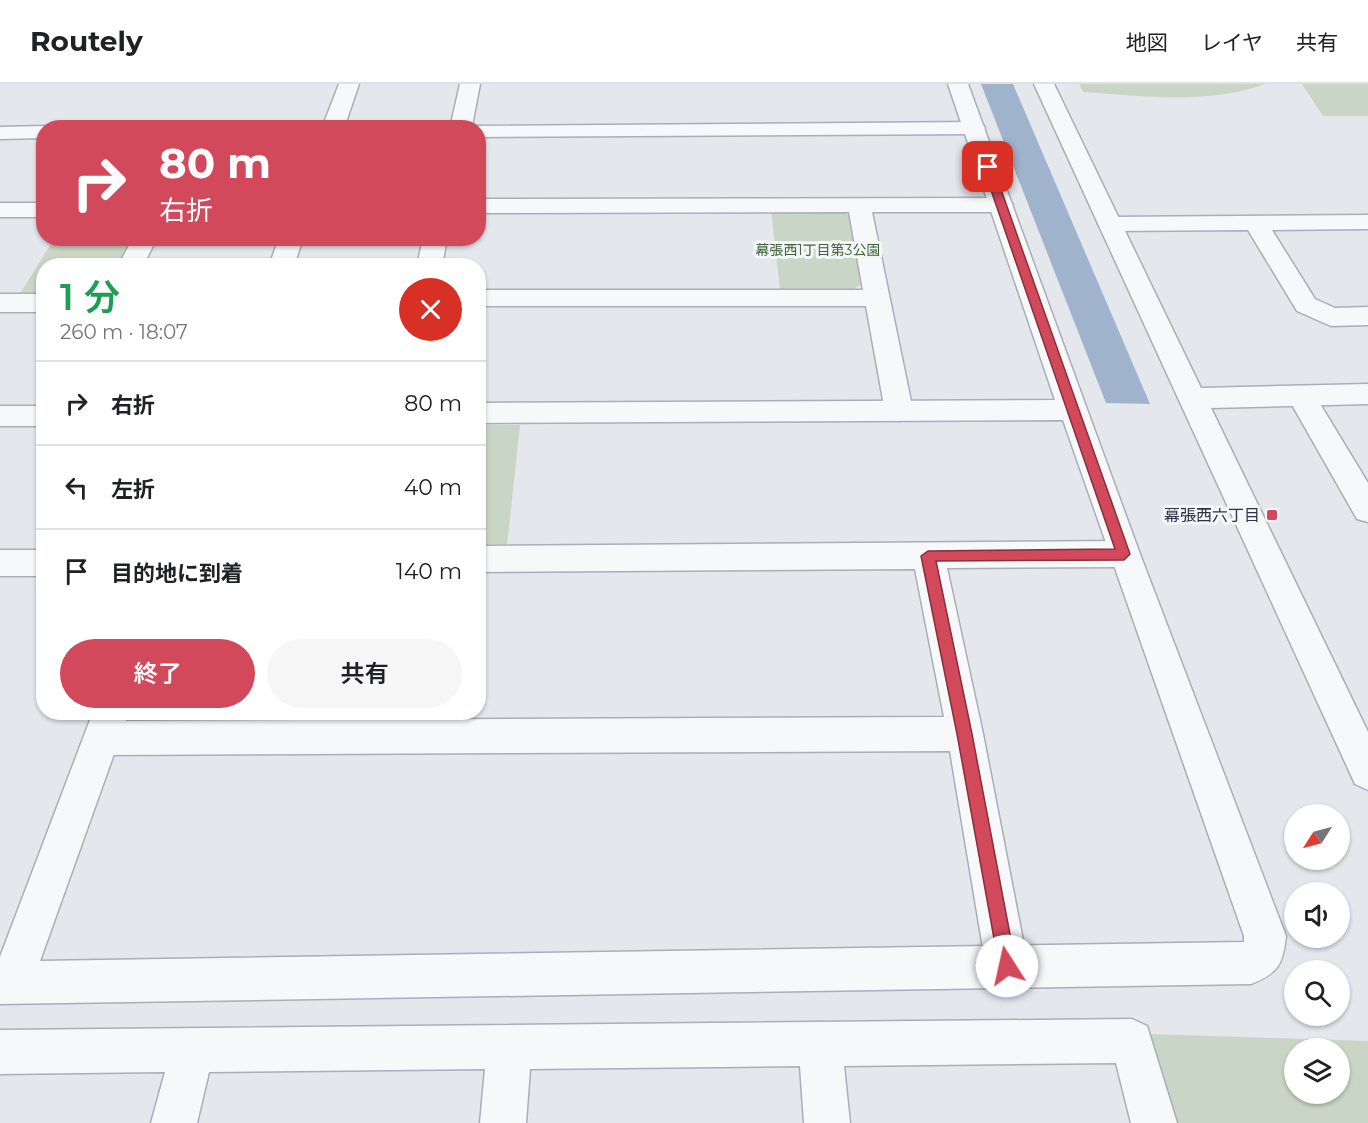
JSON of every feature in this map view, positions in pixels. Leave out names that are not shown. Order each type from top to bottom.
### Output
[{"type":"street","points":[[336,120],[349,84]]},
{"type":"street","points":[[462,120],[470,84]]},
{"type":"street","points":[[958,84],[1124,554],[1265,936],[1263,954],[1251,963],[6,983],[106,725],[323,725],[965,734]]},
{"type":"street","points":[[1044,84],[1368,772]]},
{"type":"street","points":[[486,131],[974,128]]},
{"type":"street","points":[[0,133],[36,132]]},
{"type":"street","points":[[859,205],[899,411]]},
{"type":"street","points":[[486,206],[1001,205]]},
{"type":"street","points":[[0,210],[36,210]]},
{"type":"street","points":[[1110,224],[1368,222]]},
{"type":"street","points":[[1256,224],[1306,305],[1330,316],[1368,316]]},
{"type":"street","points":[[486,298],[877,298]]},
{"type":"street","points":[[0,303],[36,303]]},
{"type":"street","points":[[1191,398],[1368,394]]},
{"type":"street","points":[[1301,396],[1359,478],[1368,510]]},
{"type":"street","points":[[486,413],[1075,410]]},
{"type":"street","points":[[0,416],[36,416]]},
{"type":"street","points":[[486,559],[1124,554]]},
{"type":"street","points":[[928,556],[965,734],[1007,966]]},
{"type":"street","points":[[0,563],[36,563]]},
{"type":"street","points":[[0,1052],[508,1049],[1132,1041],[1154,1123]]},
{"type":"street","points":[[820,1045],[827,1123]]},
{"type":"street","points":[[503,1123],[508,1049]]},
{"type":"street","points":[[174,1123],[192,1052]]},
{"type":"green space","points":[[1079,84],[1265,84],[1221,95],[1152,97],[1083,92]]},
{"type":"green space","points":[[1302,84],[1368,84],[1368,116],[1323,116]]},
{"type":"green space","name":"幕張西1丁目第3公園","points":[[771,210],[840,210],[851,217],[865,281],[853,290],[780,290]]},
{"type":"green space","points":[[50,246],[134,246],[128,258],[42,258]]},
{"type":"green space","points":[[36,268],[36,296],[18,297]]},
{"type":"green space","points":[[486,425],[520,425],[507,546],[486,546]]},
{"type":"green space","points":[[1149,1034],[1284,1038],[1284,1104],[1350,1104],[1350,1040],[1368,1041],[1368,1123],[1174,1123]]},
{"type":"water","points":[[981,84],[1013,84],[1150,404],[1106,403]]},
{"type":"place","name":"幕張西六丁目","points":[[1272,515]]},
{"type":"route","points":[[988,167],[1124,554],[928,556],[965,734],[1007,966]]}]
